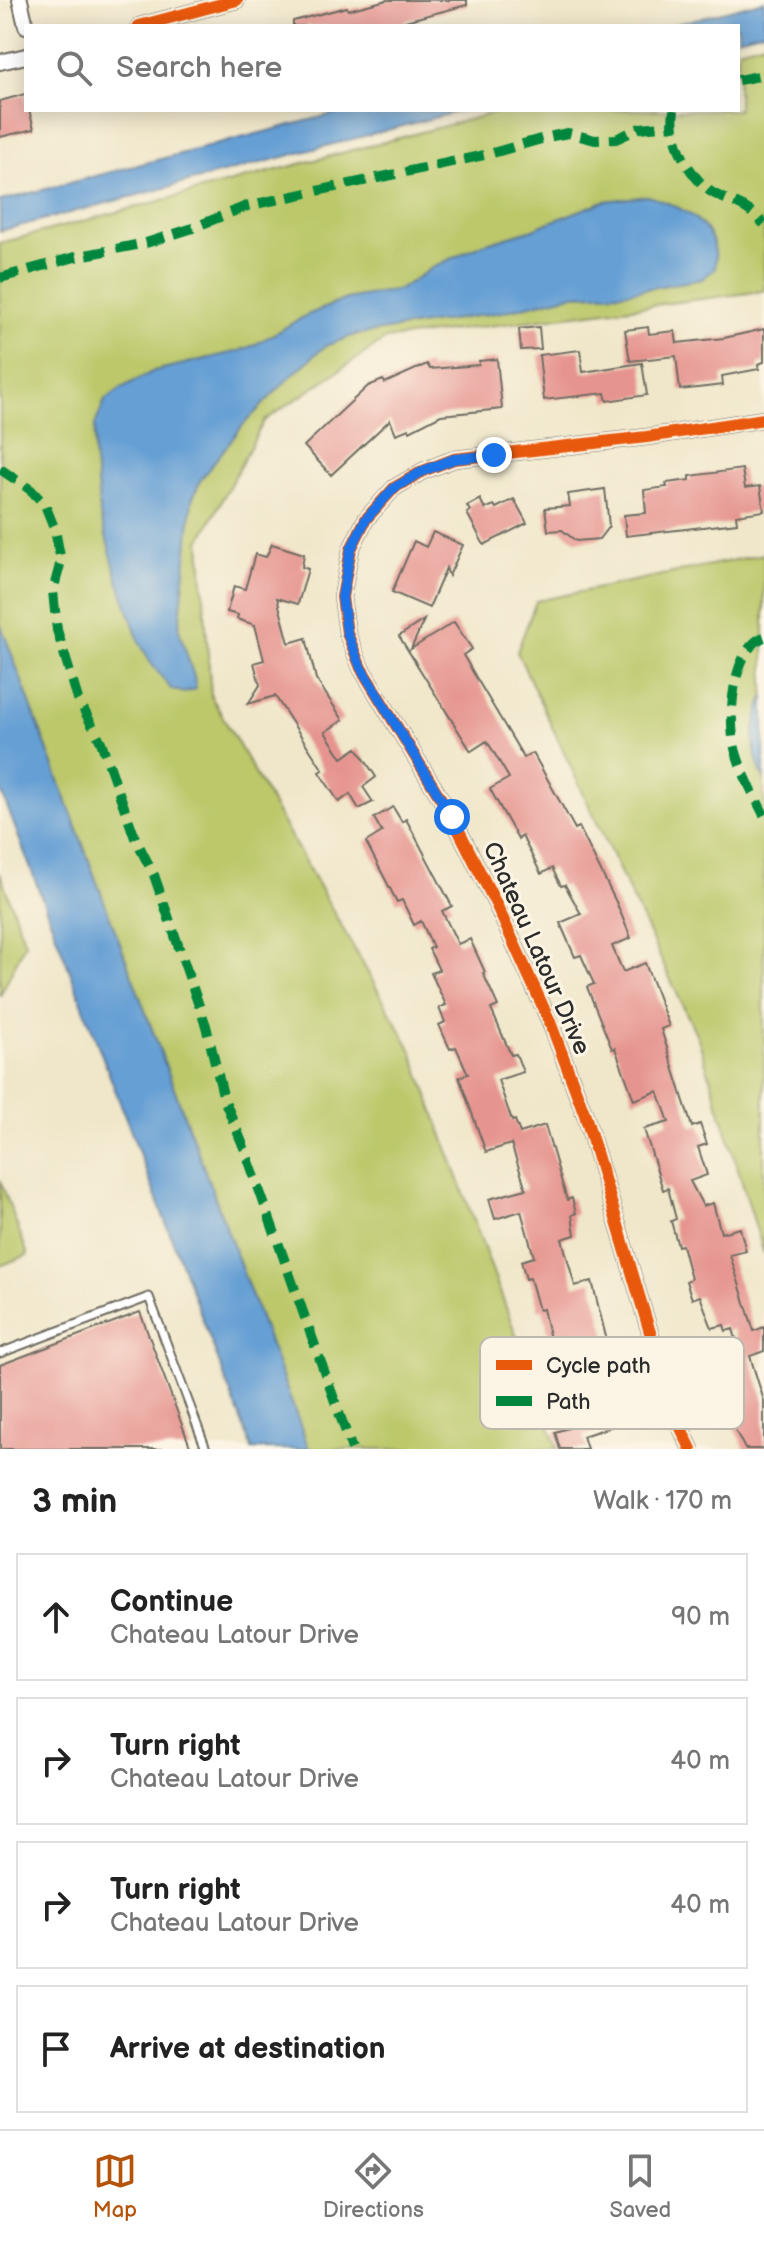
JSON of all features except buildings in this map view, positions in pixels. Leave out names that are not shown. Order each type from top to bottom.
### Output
[{"type":"street","points":[[20,0],[26,24]]},
{"type":"street","points":[[147,24],[237,0]]},
{"type":"street","points":[[0,62],[24,56]]},
{"type":"street","name":"Chateau Latour Drive","points":[[651,1337],[585,1115],[550,1022],[452,817],[361,668],[347,633],[342,597],[351,549],[366,519],[394,488],[423,471],[454,459],[647,437],[764,419]]},
{"type":"street","name":"Chateau Latour Drive","points":[[681,1429],[691,1449]]},
{"type":"lane","points":[[0,1353],[149,1297],[206,1449]]},
{"type":"green space","points":[[764,42],[764,291],[386,339],[264,421],[200,541],[211,696],[410,1047],[517,1337],[480,1337],[480,1429],[551,1429],[558,1449],[309,1449],[0,623],[0,243],[497,112],[740,112],[740,48]]},
{"type":"green space","points":[[764,554],[764,1254],[698,1038],[517,652],[536,601]]},
{"type":"green space","points":[[0,873],[25,943],[0,996]]},
{"type":"green space","points":[[0,1180],[28,1255],[0,1266]]},
{"type":"water","points":[[764,1],[764,31],[740,37],[740,24],[677,24]]},
{"type":"water","points":[[340,112],[456,112],[0,231],[0,201]]},
{"type":"water","points":[[648,196],[687,212],[706,229],[715,254],[715,269],[702,279],[622,293],[572,295],[502,312],[355,335],[325,346],[244,424],[201,479],[192,500],[179,630],[196,689],[184,693],[171,689],[150,662],[139,641],[100,515],[94,453],[95,425],[105,400],[154,371],[239,351],[307,315],[346,299],[400,289],[435,266],[483,244],[530,230],[604,201]]},
{"type":"water","points":[[0,623],[309,1449],[252,1449],[0,788]]},
{"type":"water","points":[[764,696],[764,779],[756,757],[754,738]]},
{"type":"marked path","points":[[740,80],[764,75]]},
{"type":"marked path","points":[[674,112],[677,142],[698,180],[710,191],[753,213],[764,224]]},
{"type":"marked path","points":[[0,278],[75,257],[146,243],[247,206],[489,154],[548,137],[568,133],[595,140],[616,139],[640,128],[672,125]]},
{"type":"marked path","points":[[0,469],[31,490],[45,505],[55,530],[61,561],[53,591],[57,630],[78,699],[101,742],[135,838],[154,875],[206,1026],[224,1099],[352,1449]]},
{"type":"marked path","points":[[764,637],[753,644],[744,656],[732,706],[733,739],[739,760],[764,815]]},
{"type":"cycle path","points":[[147,24],[237,0]]},
{"type":"cycle path","points":[[651,1337],[585,1115],[550,1022],[452,817],[361,668],[347,633],[342,597],[351,549],[366,519],[394,488],[423,471],[454,459],[647,437],[764,419]]},
{"type":"cycle path","points":[[681,1429],[691,1449]]},
{"type":"route","points":[[452,817],[361,668],[347,633],[342,597],[351,549],[366,519],[394,488],[423,471],[454,459],[494,455]]}]
